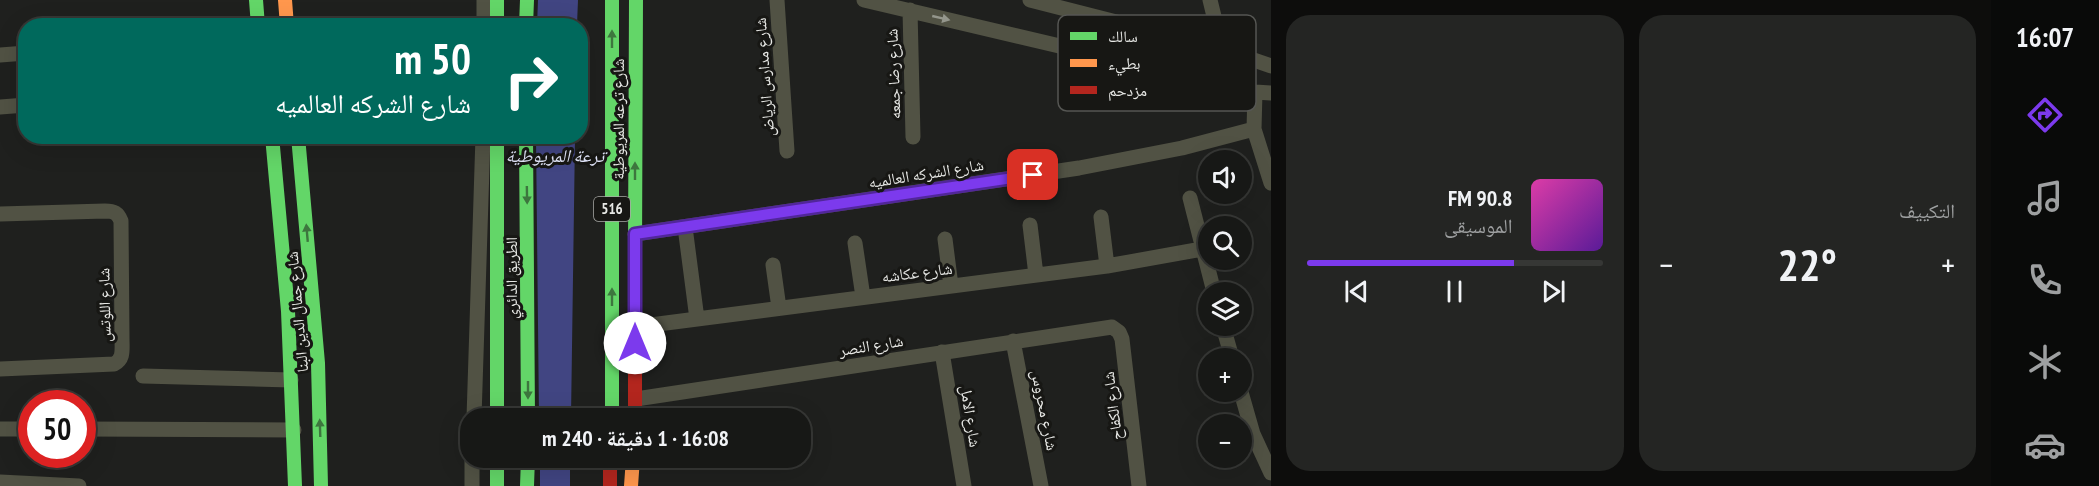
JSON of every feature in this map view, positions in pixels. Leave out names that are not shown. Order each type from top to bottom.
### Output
[{"type":"main road","points":[[256,0],[257,18]]},
{"type":"main road","points":[[285,0],[286,18]]},
{"type":"main road","points":[[497,0],[497,18]]},
{"type":"main road","points":[[526,18],[527,0]]},
{"type":"main road","name":"516","points":[[612,0],[612,408]]},
{"type":"main road","name":"شارع ترعه المريوطية","points":[[636,0],[636,408]]},
{"type":"main road","name":"شارع جمال الدين البنا","points":[[273,144],[284,253],[295,486]]},
{"type":"main road","name":"شارع جمال الدين البنا","points":[[299,144],[318,363],[321,486]]},
{"type":"main road","points":[[497,144],[497,408]]},
{"type":"main road","name":"الطريق الدائري","points":[[526,144],[528,408]]},
{"type":"main road","points":[[497,468],[497,486]]},
{"type":"main road","points":[[527,486],[528,468]]},
{"type":"main road","points":[[609,486],[610,468]]},
{"type":"main road","points":[[631,486],[632,468]]},
{"type":"street","points":[[484,0],[484,18]]},
{"type":"street","name":"شارع مدارس الرياض","points":[[777,0],[787,151]]},
{"type":"street","points":[[864,0],[1058,45]]},
{"type":"street","points":[[1030,0],[1072,5],[1106,15]]},
{"type":"street","points":[[1210,0],[1214,15]]},
{"type":"street","name":"شارع رضا جمعه","points":[[910,10],[913,137]]},
{"type":"street","points":[[0,55],[18,54]]},
{"type":"street","points":[[1256,61],[1271,66]]},
{"type":"street","points":[[1256,92],[1271,93]]},
{"type":"street","points":[[0,107],[18,106]]},
{"type":"street","points":[[1254,111],[1254,129],[1271,183]]},
{"type":"street","name":"شارع الشركه العالميه","points":[[635,234],[1079,168],[1182,148],[1254,129]]},
{"type":"street","points":[[474,408],[483,144]]},
{"type":"street","points":[[1190,198],[1198,232]]},
{"type":"street","name":"شارع اللوتس","points":[[0,214],[112,211],[118,215],[121,221],[122,356],[114,364],[0,369]]},
{"type":"street","points":[[1101,217],[1107,266]]},
{"type":"street","points":[[1030,225],[1036,275]]},
{"type":"street","points":[[685,227],[697,319]]},
{"type":"street","points":[[945,239],[951,286]]},
{"type":"street","points":[[855,243],[863,297]]},
{"type":"street","name":"شارع عكاشه","points":[[635,327],[1107,266],[1198,250]]},
{"type":"street","points":[[773,265],[778,308]]},
{"type":"street","name":"شارع النصر","points":[[636,399],[1112,327]]},
{"type":"street","name":"شارع الكفاح","points":[[1112,327],[1119,332],[1122,339],[1139,486]]},
{"type":"street","name":"شارع محروس","points":[[1013,341],[1041,486]]},
{"type":"street","name":"شارع الامل","points":[[942,352],[964,486]]},
{"type":"street","points":[[143,376],[291,380]]},
{"type":"street","points":[[1244,402],[1253,434],[1271,473]]},
{"type":"street","points":[[0,429],[18,429]]},
{"type":"street","points":[[96,429],[294,430]]},
{"type":"street","points":[[472,468],[472,486]]},
{"type":"street","points":[[0,482],[79,486]]},
{"type":"water","points":[[538,0],[578,0],[577,18],[537,18]]},
{"type":"water","name":"ترعة المريوطية","points":[[536,144],[575,144],[571,408],[539,408]]},
{"type":"water","points":[[540,468],[570,468],[570,486],[540,486]]},
{"type":"traffic: fast","points":[[256,0],[257,18]]},
{"type":"traffic: fast","points":[[497,0],[497,18]]},
{"type":"traffic: fast","points":[[526,18],[527,0]]},
{"type":"traffic: fast","points":[[612,0],[612,408]]},
{"type":"traffic: fast","points":[[635,253],[636,0]]},
{"type":"traffic: fast","points":[[273,144],[288,311],[295,486]]},
{"type":"traffic: fast","points":[[299,144],[318,363],[321,486]]},
{"type":"traffic: fast","points":[[497,144],[497,408]]},
{"type":"traffic: fast","points":[[526,144],[528,408]]},
{"type":"traffic: fast","points":[[497,468],[497,486]]},
{"type":"traffic: fast","points":[[527,486],[528,468]]},
{"type":"traffic: slow","points":[[285,0],[286,18]]},
{"type":"traffic: slow","points":[[631,486],[632,468]]},
{"type":"traffic: jam","points":[[635,253],[635,408]]},
{"type":"traffic: jam","points":[[610,468],[610,486]]},
{"type":"route","points":[[635,343],[635,234],[1033,175]]}]
